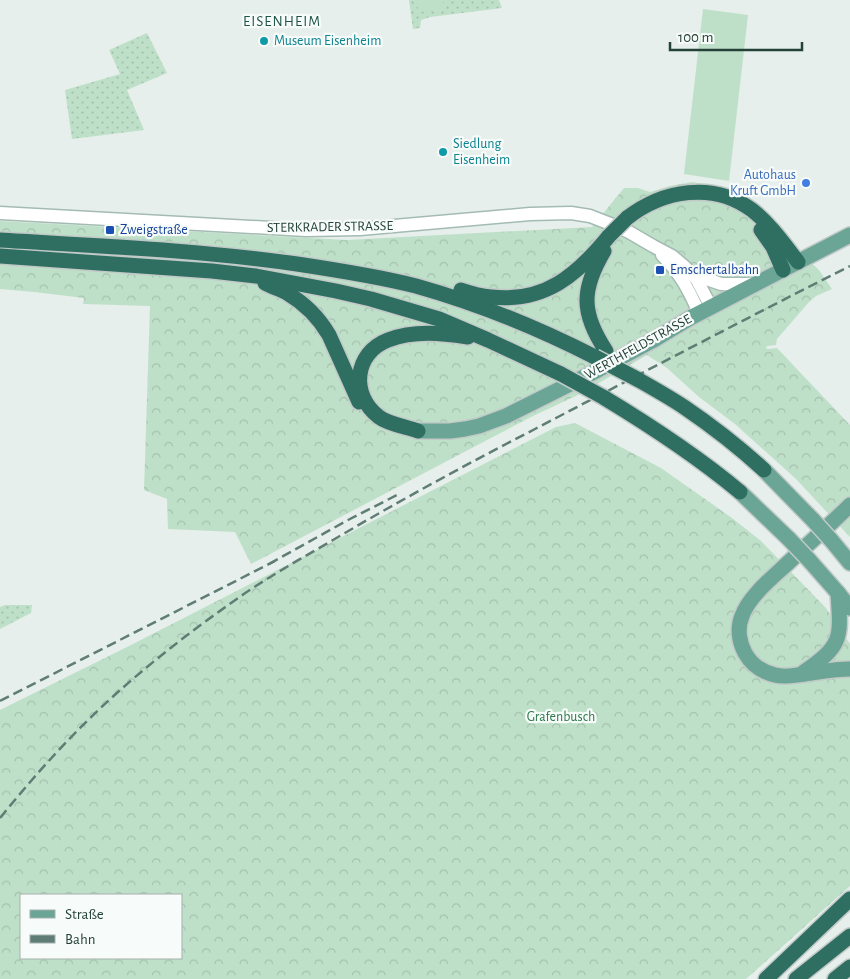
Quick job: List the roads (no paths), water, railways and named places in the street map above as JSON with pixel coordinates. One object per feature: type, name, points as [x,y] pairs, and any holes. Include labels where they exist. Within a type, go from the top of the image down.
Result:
[{"type":"highway","points":[[382,278],[405,276],[489,297],[501,298],[537,293],[571,275],[644,206],[672,195],[700,192],[715,193],[735,200],[752,210],[798,262]]},
{"type":"highway","points":[[628,220],[657,205],[680,199],[698,198],[725,202],[745,214],[762,231],[773,247],[783,270]]},
{"type":"highway","points":[[600,354],[588,314],[587,299],[591,275],[611,237]]},
{"type":"highway","points":[[0,240],[216,254],[268,260],[382,278],[438,293],[500,314],[600,354],[699,417],[740,448],[764,470]]},
{"type":"highway","points":[[0,256],[212,271],[256,276],[372,299],[439,319],[561,374],[603,397],[669,438],[740,492]]},
{"type":"highway","points":[[256,276],[267,285],[297,300],[323,326],[358,401],[372,417],[380,424],[392,429],[418,432]]},
{"type":"highway","points":[[418,432],[384,420],[369,407],[363,394],[359,376],[362,366],[370,353],[389,339],[420,333],[442,333],[488,340]]},
{"type":"highway","points":[[766,979],[850,899]]},
{"type":"highway","points":[[796,979],[850,936]]},
{"type":"highway","points":[[836,979],[850,967]]},
{"type":"main road","name":"WERTHFELDSTRASSE","points":[[418,432],[464,429],[479,426],[506,416],[606,366],[705,310],[850,235]]},
{"type":"main road","points":[[764,470],[814,520],[850,563]]},
{"type":"main road","points":[[740,492],[809,560],[850,608]]},
{"type":"main road","points":[[850,505],[757,593],[741,618],[739,632],[746,654],[761,670],[774,675],[789,677],[850,669]]},
{"type":"main road","points":[[801,674],[827,655],[837,640],[840,621],[838,593]]},
{"type":"street","name":"STERKRADER STRASSE","points":[[0,213],[221,226],[336,230],[383,228],[565,212],[598,219],[629,232],[672,256],[692,274],[701,287],[705,310]]},
{"type":"street","name":"STERKRADER STRASSE","points":[[653,246],[684,281],[705,310]]},
{"type":"street","points":[[692,274],[721,284],[755,284]]},
{"type":"railway","points":[[0,818],[61,748],[119,691],[179,642],[252,589],[358,525],[459,469],[850,266]]},
{"type":"railway","points":[[269,564],[399,494]]},
{"type":"railway","points":[[0,701],[275,561]]},
{"type":"place","name":"Museum Eisenheim","points":[[264,41]]},
{"type":"place","name":"Siedlung Eisenheim","points":[[443,152]]},
{"type":"place","name":"Autohaus Kruft GmbH","points":[[806,183]]},
{"type":"place","name":"Zweigstraße","points":[[110,230]]},
{"type":"place","name":"Emschertalbahn","points":[[660,270]]},
{"type":"district","name":"EISENHEIM","points":[[282,21]]},
{"type":"park label","name":"Grafenbusch","points":[[561,717]]}]
